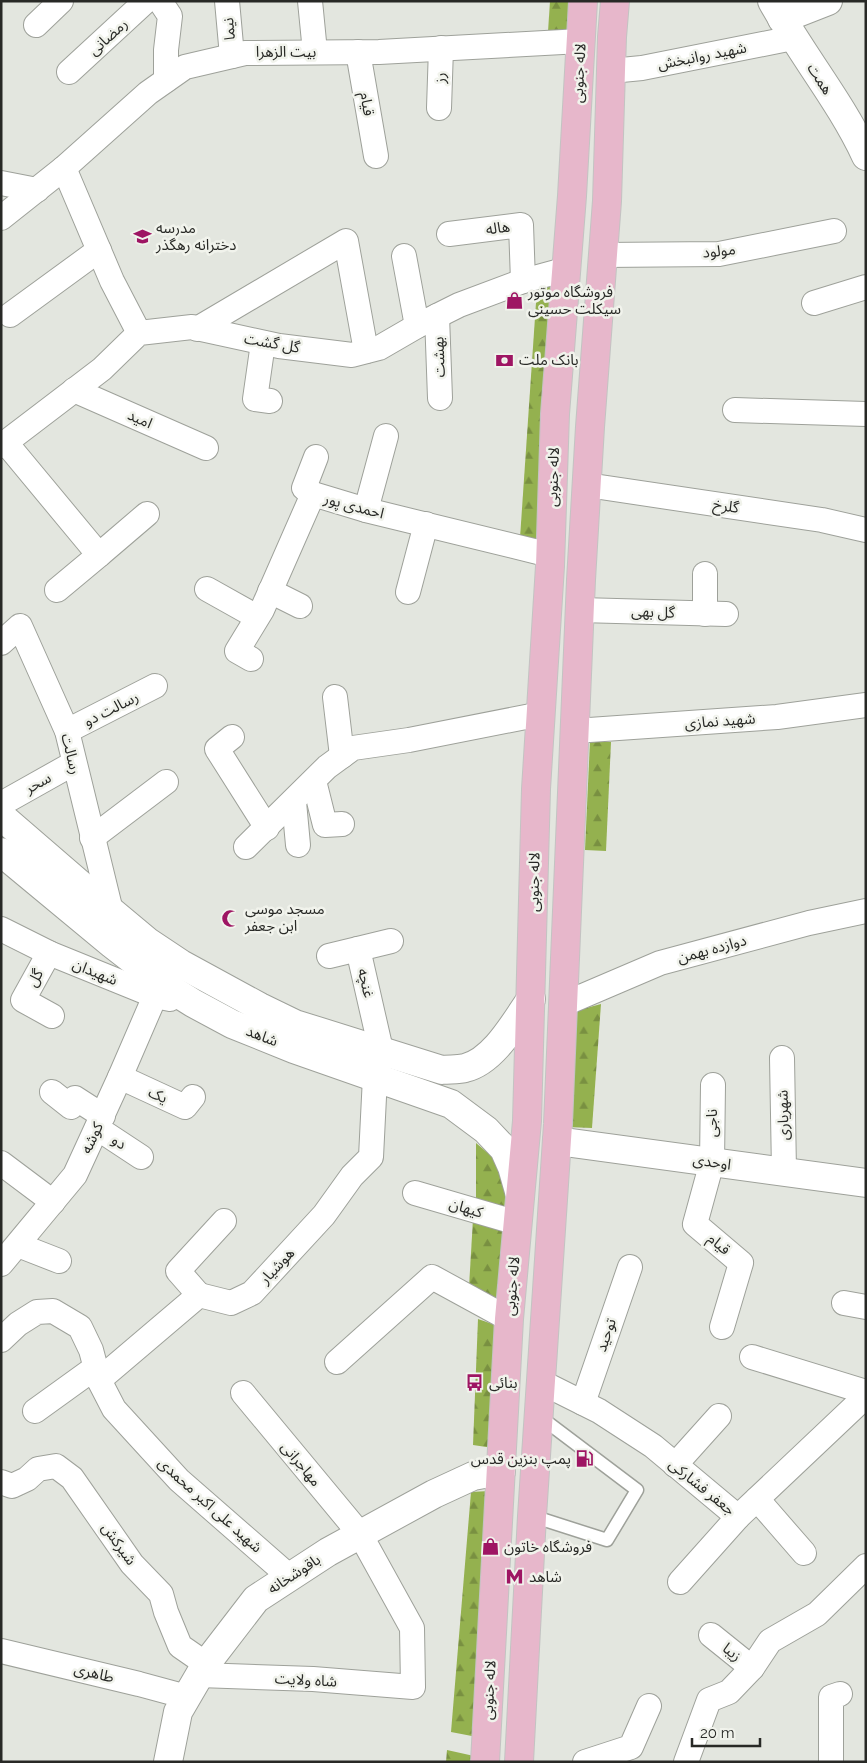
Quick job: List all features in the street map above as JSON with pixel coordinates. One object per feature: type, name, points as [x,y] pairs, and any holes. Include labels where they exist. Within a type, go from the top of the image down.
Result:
[{"type":"main road","name":"لاله جنوبی","points":[[485,1762],[509,1319],[527,1120],[536,788],[550,556],[555,408],[566,274],[583,1]]},
{"type":"main road","name":"لاله جنوبی","points":[[519,1762],[532,1516],[557,1141],[586,485],[607,200],[615,1]]},
{"type":"main road","points":[[783,19],[828,1]]},
{"type":"main road","name":"همت","points":[[783,19],[863,140]]},
{"type":"main road","points":[[566,274],[568,304],[576,318],[580,321],[585,321],[599,310]]},
{"type":"main road","points":[[555,408],[564,395],[576,395],[582,402],[590,427]]},
{"type":"main road","name":"شاهد","points":[[1,816],[110,912],[148,942],[181,964],[295,1024],[442,1070],[464,1068],[479,1062],[501,1042],[531,999]]},
{"type":"main road","name":"شاهد","points":[[1,852],[166,986],[232,1024],[294,1049],[451,1104],[486,1130],[504,1148],[520,1195]]},
{"type":"main road","name":"اوحدی","points":[[557,1141],[866,1183]]},
{"type":"main road","name":"باقوشخانه","points":[[168,1762],[178,1712],[198,1679],[256,1599],[328,1552],[434,1494],[473,1476],[501,1471]]},
{"type":"street","points":[[36,25],[61,1]]},
{"type":"street","name":"رمضانی","points":[[69,72],[146,1]]},
{"type":"street","points":[[160,1],[170,16],[166,50],[166,80]]},
{"type":"street","name":"نیما","points":[[227,1],[232,56]]},
{"type":"street","points":[[310,1],[315,52]]},
{"type":"street","name":"شهید روانبخش","points":[[611,71],[642,68],[783,19]]},
{"type":"street","name":"بیت الزهرا","points":[[1,218],[64,168],[148,94],[185,67],[245,53],[358,52],[581,41]]},
{"type":"street","name":"رز","points":[[439,108],[441,48]]},
{"type":"street","name":"قیام","points":[[358,52],[376,156]]},
{"type":"street","points":[[1,164],[7,184],[37,190]]},
{"type":"street","points":[[64,168],[112,281],[139,333],[102,369],[4,445],[99,555]]},
{"type":"street","name":"هاله","points":[[449,234],[521,225],[523,281]]},
{"type":"street","name":"مولود","points":[[603,255],[719,254],[834,231]]},
{"type":"street","points":[[197,329],[346,241],[366,351]]},
{"type":"street","points":[[10,315],[99,250]]},
{"type":"street","name":"بهشت","points":[[404,256],[427,321],[440,398]]},
{"type":"street","name":"گل گشت","points":[[139,333],[192,327],[279,346],[352,355],[379,348],[459,305],[523,281],[566,274]]},
{"type":"street","points":[[814,302],[866,287]]},
{"type":"street","points":[[263,343],[255,399],[270,401]]},
{"type":"street","name":"امید","points":[[74,390],[206,448]]},
{"type":"street","points":[[735,410],[866,414]]},
{"type":"street","points":[[366,510],[386,436]]},
{"type":"street","points":[[313,494],[304,488],[316,457]]},
{"type":"street","name":"گلرخ","points":[[586,485],[822,520],[866,530]]},
{"type":"street","name":"احمدی پور","points":[[251,659],[238,651],[270,591],[313,494],[366,510],[550,556]]},
{"type":"street","points":[[57,590],[147,514]]},
{"type":"street","points":[[408,592],[426,524]]},
{"type":"street","name":"گل بهی","points":[[580,610],[715,614],[705,574]]},
{"type":"street","points":[[207,589],[257,617]]},
{"type":"street","points":[[270,591],[300,606]]},
{"type":"street","name":"رسالت","points":[[1,643],[20,626],[67,731],[110,912]]},
{"type":"street","name":"رسالت دو","points":[[67,731],[156,686]]},
{"type":"street","points":[[335,697],[342,756]]},
{"type":"street","name":"شهید نمازی","points":[[574,731],[777,717],[866,706]]},
{"type":"street","points":[[246,847],[294,802],[327,767],[353,748],[410,740],[541,714]]},
{"type":"street","points":[[232,737],[217,749],[267,828]]},
{"type":"street","name":"سحر","points":[[1,804],[74,763]]},
{"type":"street","points":[[92,838],[166,781]]},
{"type":"street","points":[[314,781],[325,825],[342,824]]},
{"type":"street","points":[[294,802],[298,845]]},
{"type":"street","name":"دوازده بهمن","points":[[564,1004],[660,963],[809,923],[866,911]]},
{"type":"street","name":"شهیدان","points":[[5,938],[49,953],[155,996],[193,1002]]},
{"type":"street","name":"غنچه","points":[[381,1050],[358,950],[391,941]]},
{"type":"street","points":[[329,956],[358,950]]},
{"type":"street","name":"گل","points":[[49,953],[22,1000],[52,1016]]},
{"type":"street","name":"کوشه","points":[[1,1264],[74,1175],[100,1122],[155,996]]},
{"type":"street","name":"هوشیار","points":[[199,1295],[231,1303],[252,1293],[324,1215],[352,1176],[371,1157],[375,1077],[381,1050]]},
{"type":"street","name":"شهریاری","points":[[782,1058],[784,1172]]},
{"type":"street","name":"یک","points":[[120,1077],[185,1107],[193,1097]]},
{"type":"street","name":"ناجی","points":[[712,1085],[712,1162]]},
{"type":"street","name":"دو","points":[[52,1092],[71,1107],[75,1098],[141,1157]]},
{"type":"street","name":"قیام","points":[[712,1162],[695,1224],[741,1263],[722,1327]]},
{"type":"street","points":[[1,1163],[53,1202]]},
{"type":"street","name":"کیهان","points":[[415,1193],[518,1223]]},
{"type":"street","points":[[35,1411],[97,1373],[199,1295],[178,1271],[224,1221]]},
{"type":"street","points":[[18,1245],[59,1261]]},
{"type":"street","name":"توحید","points":[[582,1403],[630,1267]]},
{"type":"street","points":[[337,1362],[432,1277],[509,1319]]},
{"type":"street","name":"شهید علی اکبر محمدی","points":[[1,1340],[18,1324],[37,1312],[53,1311],[80,1327],[91,1350],[97,1373],[114,1409],[179,1480],[290,1577]]},
{"type":"street","points":[[752,1357],[866,1392]]},
{"type":"street","name":"جعفر فشارکی","points":[[541,1382],[599,1411],[653,1446],[738,1517],[866,1396]]},
{"type":"street","name":"مهاجرانی","points":[[242,1393],[360,1534],[412,1628],[413,1687]]},
{"type":"street","points":[[675,1465],[719,1416]]},
{"type":"street","name":"شیرکش","points":[[6,1484],[26,1479],[38,1469],[56,1466],[72,1478],[132,1564],[160,1594],[180,1646],[198,1679]]},
{"type":"street","points":[[757,1499],[804,1553]]},
{"type":"street","points":[[680,1582],[738,1517]]},
{"type":"street","points":[[686,1762],[709,1700],[729,1692],[752,1668],[770,1641],[817,1614],[866,1566]]},
{"type":"street","name":"زیبا","points":[[712,1636],[752,1668]]},
{"type":"street","name":"طاهری","points":[[1,1651],[139,1684],[198,1679]]},
{"type":"street","name":"شاه ولایت","points":[[198,1679],[312,1679],[413,1687]]},
{"type":"street","points":[[831,1762],[831,1697],[840,1694]]},
{"type":"street","points":[[585,1762],[632,1747],[649,1706]]},
{"type":"lane","points":[[532,1516],[607,1540],[637,1490],[539,1416]]},
{"type":"green space","points":[[550,1],[572,1],[571,33],[548,32]]},
{"type":"green space","points":[[556,281],[541,543],[520,538],[537,288]]},
{"type":"green space","points":[[590,741],[611,742],[606,851],[585,850]]},
{"type":"green space","points":[[601,1004],[592,1128],[567,1127],[575,1011]]},
{"type":"green space","points":[[476,1143],[502,1165],[508,1187],[506,1212],[476,1202]]},
{"type":"green space","points":[[473,1219],[507,1231],[499,1306],[469,1287]]},
{"type":"green space","points":[[478,1319],[498,1326],[493,1448],[473,1445]]},
{"type":"green space","points":[[489,1491],[477,1737],[451,1732],[471,1492]]},
{"type":"green space","points":[[447,1750],[474,1756],[474,1762],[446,1762]]},
{"type":"place","name":"مدرسه دخترانه رهگذر","points":[[142,237]]},
{"type":"place","name":"فروشگاه موتور سیکلت حسینی","points":[[514,301]]},
{"type":"place","name":"بانک ملت","points":[[505,360]]},
{"type":"place","name":"مسجد موسی ابن جعفر","points":[[231,918]]},
{"type":"place","name":"بنائی","points":[[475,1383]]},
{"type":"place","name":"پمپ بنزین قدس","points":[[585,1459]]},
{"type":"place","name":"فروشگاه خاتون","points":[[490,1547]]},
{"type":"place","name":"شاهد","points":[[515,1577]]}]
